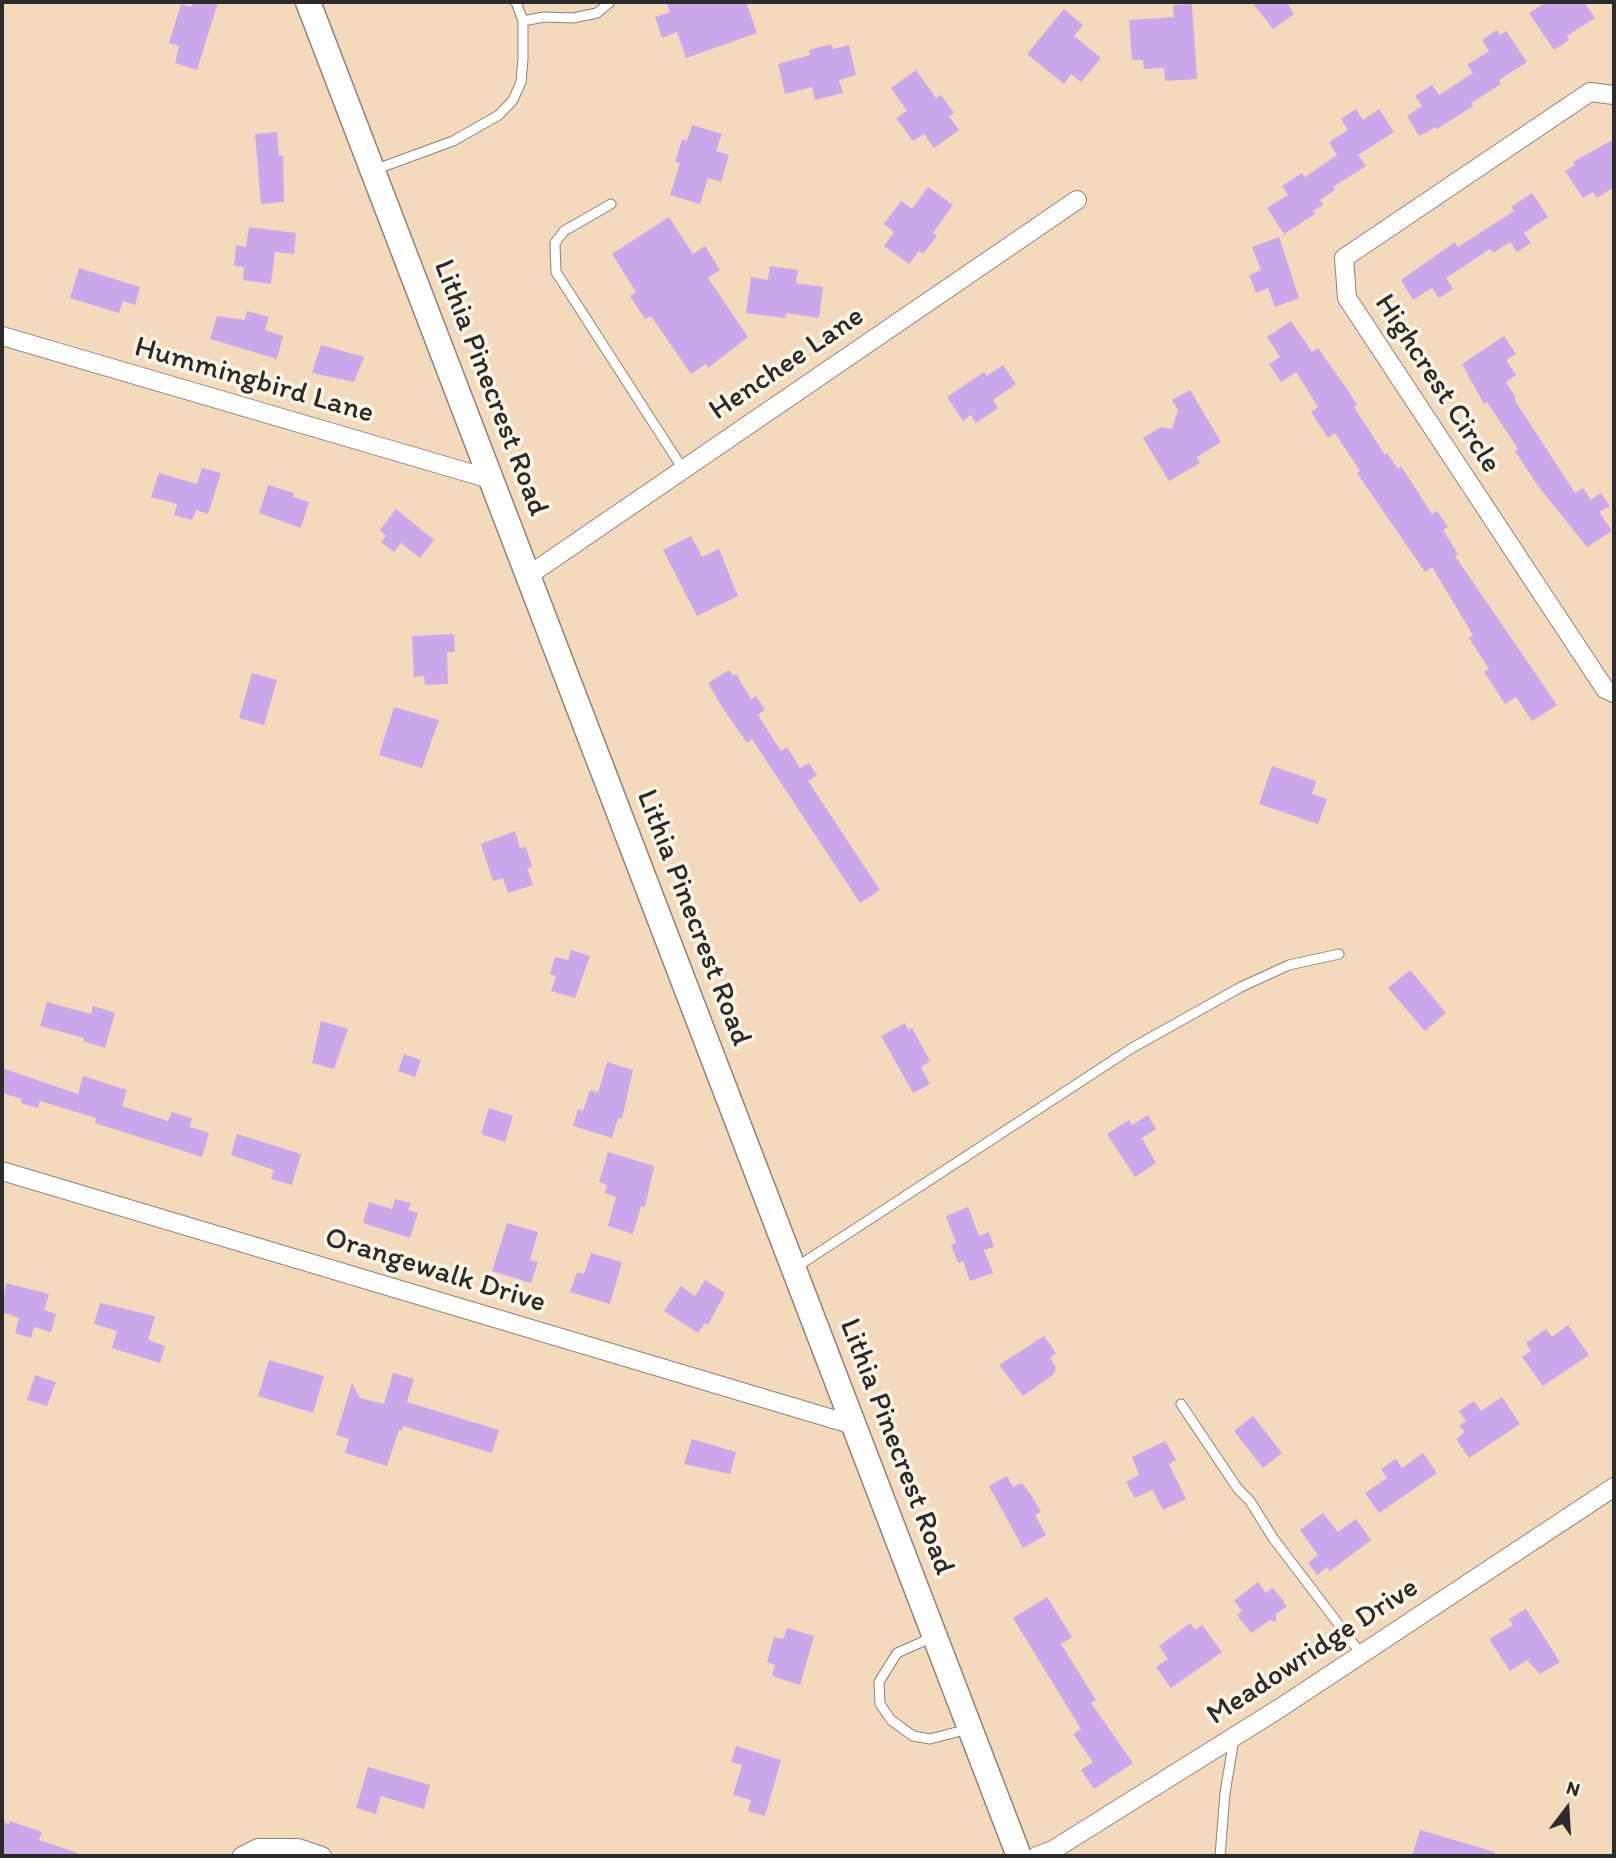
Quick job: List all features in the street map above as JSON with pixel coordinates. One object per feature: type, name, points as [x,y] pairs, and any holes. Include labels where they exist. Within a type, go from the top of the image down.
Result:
[{"type":"main road","name":"Lithia Pinecrest Road","points":[[308,2],[1019,1856]]},
{"type":"street","name":"Highcrest Circle","points":[[1614,95],[1590,92],[1344,258],[1347,299],[1605,689],[1614,693]]},
{"type":"street","name":"Henchee Lane","points":[[528,575],[1077,200]]},
{"type":"street","name":"Hummingbird Lane","points":[[2,336],[490,479]]},
{"type":"street","name":"Orangewalk Drive","points":[[2,1171],[853,1424]]},
{"type":"street","name":"Meadowridge Drive","points":[[1037,1856],[1053,1850],[1235,1737],[1614,1487]]},
{"type":"street","points":[[242,1856],[258,1847],[298,1847],[322,1856]]},
{"type":"lane","points":[[373,170],[453,141],[499,115],[513,100],[521,82],[523,21],[516,2]]},
{"type":"lane","points":[[523,21],[544,17],[573,18],[597,13],[610,2]]},
{"type":"lane","points":[[611,204],[564,231],[555,243],[556,272],[683,469]]},
{"type":"lane","points":[[793,1269],[1132,1048],[1241,987],[1289,965],[1339,954]]},
{"type":"lane","points":[[1181,1404],[1238,1489],[1251,1501],[1273,1538],[1362,1655]]},
{"type":"lane","points":[[934,1636],[910,1644],[897,1653],[879,1682],[880,1704],[891,1720],[913,1736],[930,1739],[970,1729]]},
{"type":"lane","points":[[1220,1856],[1225,1793],[1235,1737]]},
{"type":"building","points":[[193,2],[218,2],[197,70],[175,63],[179,46],[169,43],[181,4],[191,7]]},
{"type":"building","points":[[666,2],[746,2],[757,33],[686,58],[677,32],[662,38],[655,17],[670,12]]},
{"type":"building","points":[[1252,2],[1292,2],[1288,4],[1294,14],[1273,29]]},
{"type":"building","points":[[1547,2],[1584,2],[1595,18],[1567,36],[1569,40],[1554,50],[1529,13]]},
{"type":"building","points":[[1192,4],[1197,79],[1165,81],[1164,68],[1144,69],[1143,60],[1132,60],[1129,20],[1174,17],[1173,5]]},
{"type":"building","points":[[1064,9],[1083,25],[1074,36],[1101,58],[1081,82],[1071,74],[1064,84],[1027,54]]},
{"type":"building","points":[[1497,30],[1500,35],[1506,31],[1527,62],[1499,80],[1501,84],[1471,103],[1473,106],[1437,129],[1436,127],[1419,136],[1407,116],[1422,106],[1415,96],[1432,85],[1439,95],[1473,73],[1467,65],[1489,51],[1482,40]]},
{"type":"building","points":[[831,44],[833,49],[849,45],[856,75],[839,80],[843,93],[815,100],[812,87],[785,94],[778,64],[810,55],[809,50]]},
{"type":"building","points":[[916,70],[936,98],[941,95],[954,113],[949,116],[959,130],[934,148],[924,134],[913,141],[896,118],[907,111],[891,88]]},
{"type":"building","points":[[1356,109],[1363,120],[1379,109],[1394,132],[1358,155],[1366,166],[1333,187],[1335,190],[1320,200],[1323,205],[1313,211],[1315,214],[1284,234],[1267,208],[1288,195],[1282,186],[1302,173],[1305,177],[1337,155],[1329,142],[1348,130],[1341,119]]},
{"type":"building","points":[[692,125],[722,134],[716,151],[729,155],[721,182],[708,178],[700,204],[670,195],[680,163],[675,162],[682,139],[687,141]]},
{"type":"building","points":[[277,132],[279,156],[283,155],[284,202],[261,204],[255,134]]},
{"type":"building","points":[[1614,139],[1614,187],[1597,198],[1593,192],[1583,198],[1565,171],[1575,165],[1573,162]]},
{"type":"building","points":[[928,187],[953,205],[933,233],[937,236],[923,254],[919,251],[909,264],[884,246],[894,232],[884,224],[901,201],[912,209]]},
{"type":"building","points":[[1532,193],[1548,217],[1524,233],[1531,243],[1517,252],[1510,242],[1493,253],[1490,249],[1446,278],[1453,289],[1439,298],[1432,288],[1413,300],[1401,280],[1455,242],[1458,247],[1514,211],[1511,207]]},
{"type":"building","points":[[669,217],[693,254],[705,246],[720,270],[708,278],[748,337],[708,368],[706,364],[691,374],[651,316],[645,319],[630,296],[636,292],[612,254]]},
{"type":"building","points":[[249,227],[296,233],[294,254],[275,252],[271,284],[243,280],[244,267],[234,266],[236,245],[246,247]]},
{"type":"building","points":[[1279,237],[1299,298],[1275,307],[1268,288],[1256,293],[1249,275],[1261,270],[1252,247]]},
{"type":"building","points":[[770,266],[798,270],[796,283],[823,287],[819,318],[786,313],[785,318],[746,313],[751,277],[768,280]]},
{"type":"building","points":[[79,268],[140,287],[135,305],[123,301],[119,313],[70,298]]},
{"type":"building","points":[[247,311],[269,317],[265,330],[283,336],[277,359],[210,339],[217,316],[245,320]]},
{"type":"building","points":[[1291,321],[1312,352],[1318,348],[1347,389],[1357,405],[1354,407],[1385,455],[1387,453],[1398,469],[1401,466],[1432,514],[1437,511],[1448,527],[1443,530],[1458,554],[1455,556],[1557,705],[1532,721],[1516,697],[1505,704],[1484,672],[1489,669],[1469,638],[1473,635],[1432,567],[1425,572],[1357,473],[1360,471],[1335,433],[1328,438],[1311,412],[1318,407],[1296,372],[1281,382],[1269,364],[1280,357],[1267,337]]},
{"type":"building","points":[[1504,336],[1516,354],[1506,360],[1516,375],[1506,382],[1516,398],[1514,399],[1575,493],[1583,488],[1591,500],[1601,493],[1610,506],[1599,512],[1612,531],[1587,547],[1538,486],[1515,451],[1518,449],[1487,402],[1484,404],[1462,364]]},
{"type":"building","points":[[321,345],[364,357],[354,382],[312,373]]},
{"type":"building","points":[[1003,365],[1016,384],[993,400],[998,408],[976,423],[971,415],[963,421],[947,397],[984,372],[987,376]]},
{"type":"building","points":[[1190,390],[1221,442],[1197,457],[1200,463],[1169,481],[1143,438],[1161,427],[1172,429],[1178,410],[1172,400]]},
{"type":"building","points":[[202,468],[221,473],[208,514],[196,510],[192,520],[174,515],[177,504],[151,497],[159,473],[197,484]]},
{"type":"building","points":[[268,485],[294,493],[293,497],[309,502],[301,528],[259,513]]},
{"type":"building","points":[[396,509],[434,540],[420,558],[401,543],[394,552],[381,542],[386,536],[380,530]]},
{"type":"building","points":[[691,536],[702,557],[719,549],[738,596],[697,616],[663,550]]},
{"type":"building","points":[[454,634],[455,652],[447,652],[448,684],[425,685],[424,676],[414,677],[412,636]]},
{"type":"building","points":[[729,670],[733,676],[736,674],[751,699],[756,696],[765,710],[758,715],[781,751],[787,747],[800,768],[809,763],[817,775],[808,781],[880,890],[860,903],[752,739],[747,743],[708,683]]},
{"type":"building","points":[[252,673],[277,680],[264,725],[239,718]]},
{"type":"building","points":[[394,707],[439,720],[422,768],[379,755]]},
{"type":"building","points":[[1272,766],[1316,781],[1312,794],[1327,799],[1318,824],[1259,804]]},
{"type":"building","points":[[515,831],[520,848],[526,847],[532,867],[527,868],[533,885],[508,893],[503,878],[493,881],[481,844]]},
{"type":"building","points":[[571,950],[590,956],[575,998],[551,991],[556,976],[550,974],[555,957],[568,960]]},
{"type":"building","points":[[1410,970],[1446,1013],[1425,1031],[1388,988]]},
{"type":"building","points":[[47,1002],[91,1014],[93,1006],[115,1013],[105,1048],[83,1041],[84,1038],[40,1026]]},
{"type":"building","points":[[321,1021],[348,1029],[334,1069],[312,1063]]},
{"type":"building","points":[[905,1023],[908,1030],[912,1028],[930,1061],[921,1067],[930,1084],[913,1093],[881,1036]]},
{"type":"building","points":[[404,1054],[421,1060],[415,1077],[398,1071]]},
{"type":"building","points":[[607,1062],[633,1070],[622,1119],[618,1118],[612,1138],[573,1126],[578,1109],[583,1111],[590,1090],[598,1093]]},
{"type":"building","points":[[2,1068],[78,1094],[83,1076],[127,1090],[122,1106],[168,1121],[171,1112],[192,1118],[190,1127],[209,1133],[202,1157],[95,1123],[96,1118],[40,1101],[38,1108],[21,1103],[22,1099],[2,1093]]},
{"type":"building","points":[[489,1108],[513,1116],[505,1142],[481,1134]]},
{"type":"building","points":[[1148,1115],[1156,1129],[1142,1138],[1156,1163],[1135,1177],[1107,1134],[1129,1120],[1132,1125]]},
{"type":"building","points":[[237,1134],[301,1154],[292,1185],[271,1179],[274,1170],[231,1155]]},
{"type":"building","points":[[608,1152],[654,1166],[645,1207],[641,1206],[633,1234],[608,1226],[616,1197],[605,1193],[607,1185],[599,1182]]},
{"type":"building","points":[[395,1199],[411,1203],[408,1210],[418,1213],[410,1238],[363,1223],[369,1202],[392,1209]]},
{"type":"building","points":[[968,1207],[979,1236],[989,1232],[994,1247],[984,1250],[993,1273],[970,1281],[963,1261],[958,1263],[951,1245],[956,1243],[946,1216]]},
{"type":"building","points":[[507,1223],[538,1232],[530,1260],[538,1262],[531,1283],[492,1271]]},
{"type":"building","points":[[591,1253],[622,1262],[610,1304],[570,1292],[577,1272],[584,1274]]},
{"type":"building","points":[[705,1280],[725,1293],[708,1325],[705,1323],[698,1333],[664,1311],[681,1286],[695,1296]]},
{"type":"building","points":[[6,1283],[49,1294],[44,1310],[56,1314],[51,1332],[34,1327],[31,1338],[15,1333],[19,1318],[2,1312]]},
{"type":"building","points":[[100,1303],[155,1316],[148,1340],[165,1346],[160,1363],[112,1348],[117,1331],[94,1324]]},
{"type":"building","points":[[1568,1325],[1589,1355],[1543,1386],[1522,1357],[1531,1351],[1526,1343],[1546,1329],[1552,1337]]},
{"type":"building","points":[[1044,1336],[1056,1353],[1050,1358],[1056,1367],[1054,1374],[1023,1396],[999,1365]]},
{"type":"building","points":[[269,1360],[324,1376],[313,1413],[258,1396]]},
{"type":"building","points":[[393,1373],[414,1379],[407,1402],[499,1430],[492,1453],[403,1426],[402,1431],[399,1430],[387,1466],[345,1453],[349,1439],[336,1435],[352,1383],[360,1398],[384,1404]]},
{"type":"building","points":[[35,1375],[56,1382],[47,1406],[27,1400]]},
{"type":"building","points":[[1502,1397],[1520,1424],[1469,1458],[1456,1439],[1465,1432],[1459,1426],[1466,1421],[1459,1411],[1474,1401],[1481,1411]]},
{"type":"building","points":[[1253,1416],[1282,1453],[1263,1468],[1234,1431]]},
{"type":"building","points":[[692,1439],[736,1452],[730,1474],[684,1464]]},
{"type":"building","points":[[1165,1441],[1176,1460],[1169,1464],[1186,1499],[1163,1510],[1152,1490],[1135,1498],[1126,1482],[1139,1475],[1132,1457]]},
{"type":"building","points":[[1423,1453],[1437,1473],[1379,1513],[1365,1493],[1387,1478],[1381,1469],[1396,1459],[1402,1468]]},
{"type":"building","points":[[1007,1476],[1013,1487],[1022,1483],[1041,1512],[1035,1515],[1046,1535],[1023,1548],[989,1486]]},
{"type":"building","points":[[1323,1513],[1338,1532],[1356,1519],[1371,1540],[1330,1571],[1327,1567],[1317,1575],[1308,1563],[1318,1555],[1300,1530]]},
{"type":"building","points":[[1258,1582],[1266,1593],[1273,1588],[1287,1606],[1276,1614],[1276,1622],[1270,1620],[1251,1633],[1237,1615],[1242,1611],[1234,1601]]},
{"type":"building","points":[[1047,1597],[1072,1637],[1061,1644],[1096,1700],[1091,1703],[1133,1763],[1094,1789],[1081,1770],[1093,1762],[1073,1734],[1081,1729],[1013,1618]]},
{"type":"building","points":[[1526,1609],[1560,1662],[1540,1674],[1527,1660],[1510,1671],[1489,1639],[1513,1625],[1509,1619]]},
{"type":"building","points":[[1190,1623],[1195,1630],[1202,1625],[1222,1652],[1171,1688],[1156,1667],[1168,1659],[1159,1646]]},
{"type":"building","points":[[787,1628],[814,1636],[800,1685],[772,1676],[775,1665],[767,1662],[774,1637],[783,1639]]},
{"type":"building","points":[[736,1746],[781,1760],[765,1816],[748,1811],[751,1800],[733,1795],[742,1765],[731,1762]]},
{"type":"building","points":[[368,1767],[430,1785],[424,1809],[381,1796],[376,1814],[356,1808]]},
{"type":"building","points":[[10,1821],[42,1832],[39,1840],[78,1853],[78,1856],[2,1856],[2,1822],[9,1824]]},
{"type":"building","points":[[1420,1830],[1495,1852],[1494,1856],[1412,1856]]}]
